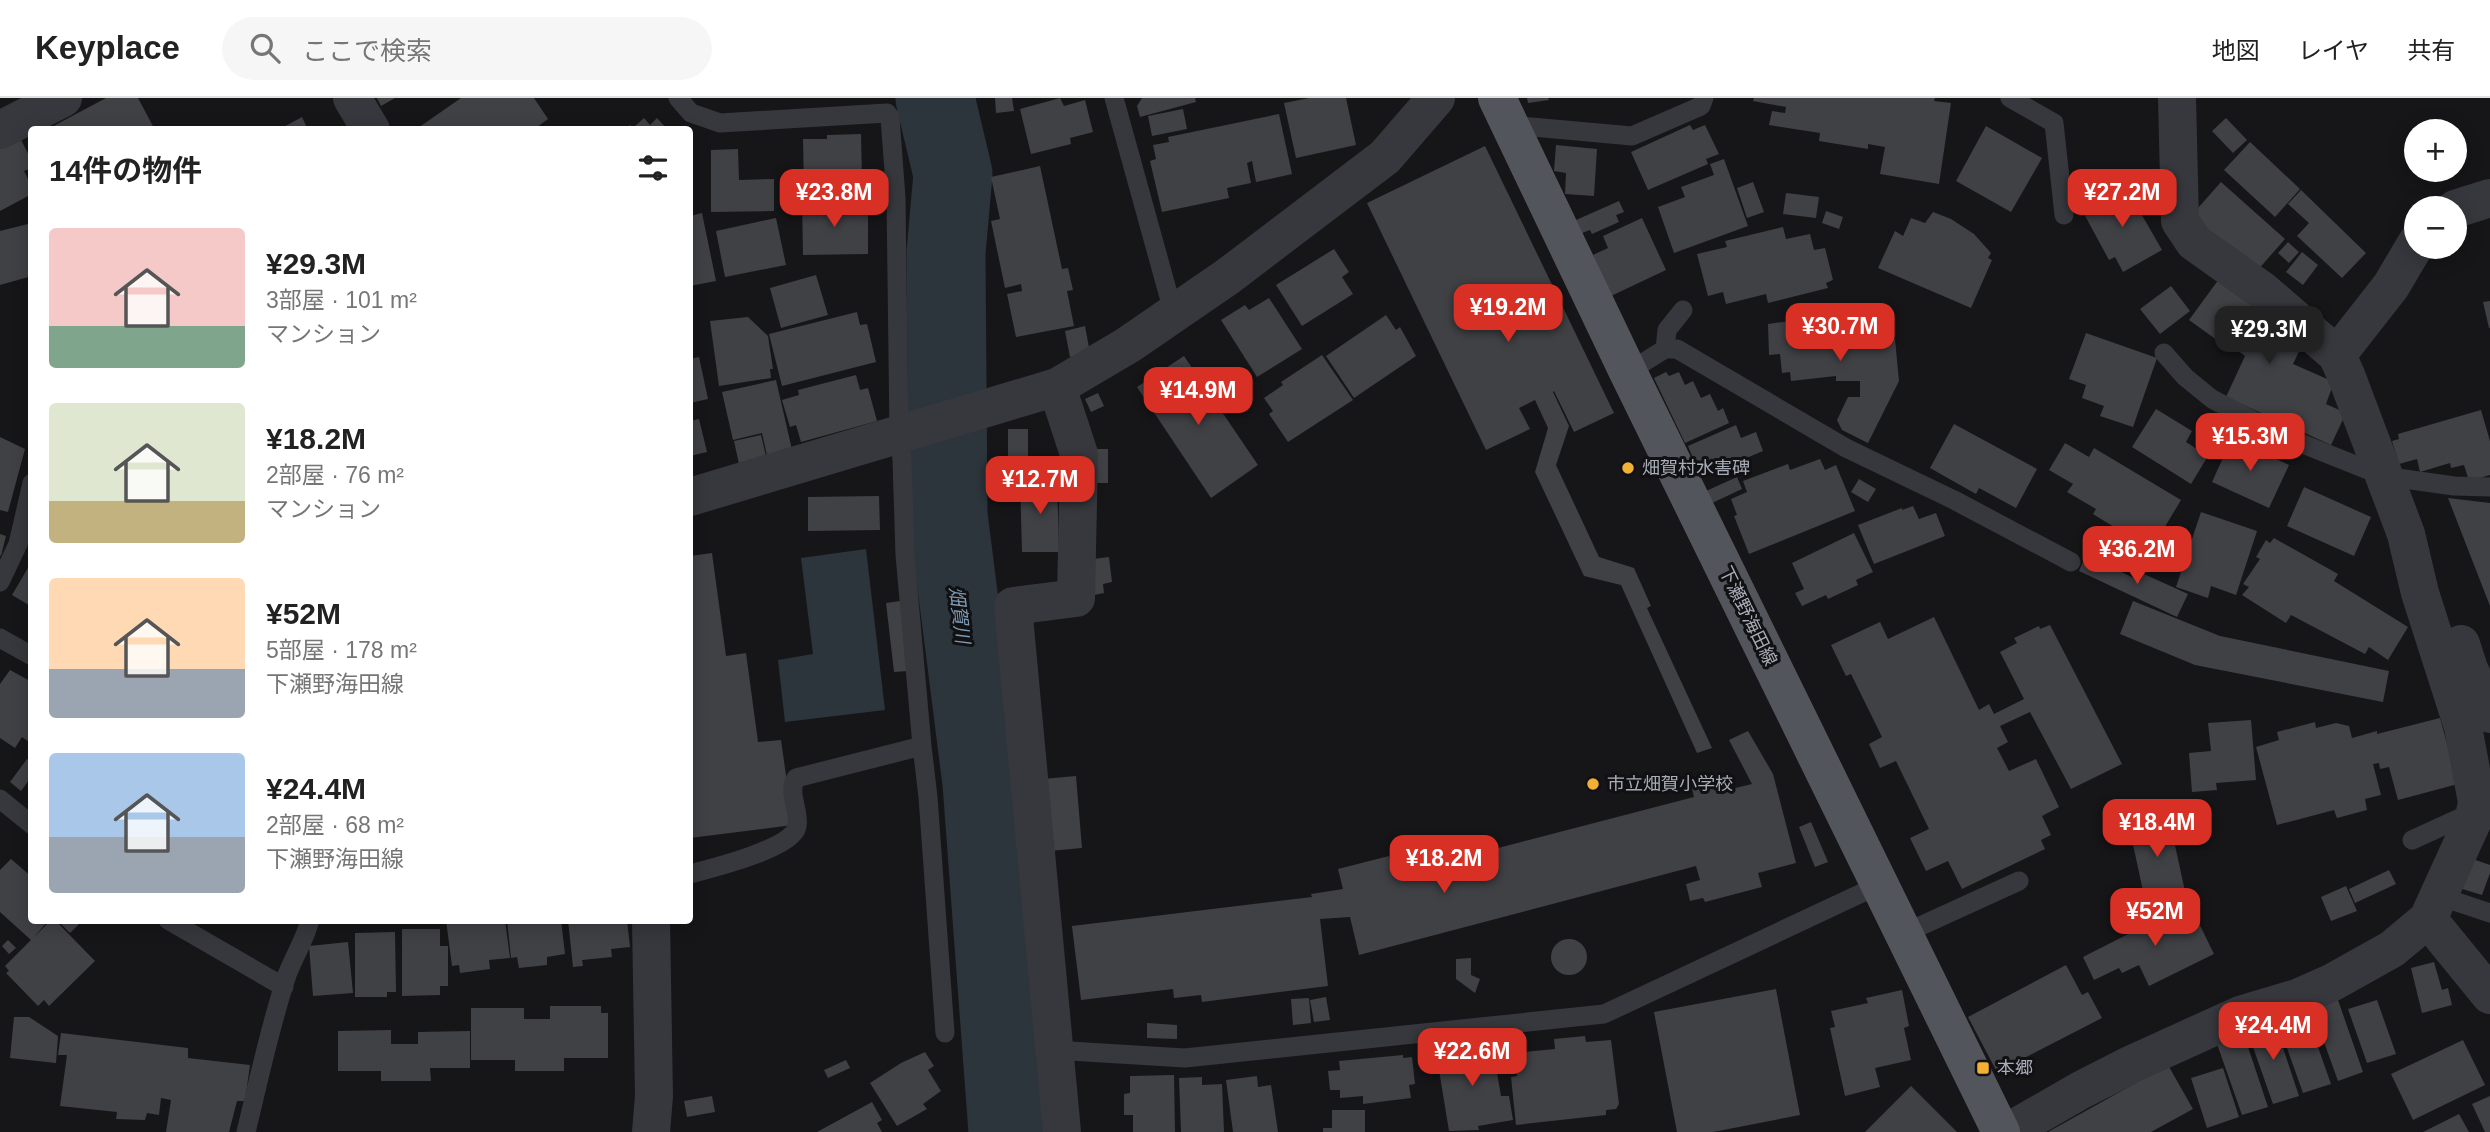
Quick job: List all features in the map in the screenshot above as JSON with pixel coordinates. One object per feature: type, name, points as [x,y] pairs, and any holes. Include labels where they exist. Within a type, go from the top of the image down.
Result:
[{"type":"main road","name":"下瀬野海田線","points":[[1504,111],[1628,372],[2001,1132]]},
{"type":"street","points":[[0,130],[62,98]]},
{"type":"street","points":[[352,98],[369,126]]},
{"type":"street","points":[[693,496],[1057,387],[1128,345],[1227,278],[1385,157],[1436,98]]},
{"type":"street","points":[[2008,1132],[2132,1064],[2240,1015],[2297,998],[2333,982],[2392,949],[2434,907],[2474,818],[2477,802],[2463,727],[2424,605],[2406,534],[2337,355],[2263,291],[2194,242],[2180,221],[2177,98]]},
{"type":"street","points":[[2467,205],[2490,198]]},
{"type":"street","points":[[2337,355],[2391,286],[2407,259]]},
{"type":"street","points":[[1057,387],[1079,454],[1076,598],[1013,606],[1062,1132]]},
{"type":"street","points":[[2406,534],[2433,570],[2452,614],[2469,669],[2490,714]]},
{"type":"street","points":[[2434,907],[2490,995]]},
{"type":"street","points":[[651,924],[654,1096],[651,1132]]},
{"type":"lane","points":[[678,98],[691,113],[720,123],[875,113],[887,113],[890,117],[896,198],[906,567],[928,797],[945,1033]]},
{"type":"lane","points":[[1114,98],[1174,315]]},
{"type":"lane","points":[[1504,111],[1632,136],[1701,106],[1704,98]]},
{"type":"lane","points":[[2010,98],[2054,123],[2064,215]]},
{"type":"lane","points":[[1665,349],[1667,330],[1683,310]]},
{"type":"lane","points":[[1628,372],[1665,349],[1677,349],[1846,448],[1954,500],[2071,562]]},
{"type":"lane","points":[[2164,353],[2185,377],[2212,399],[2283,436],[2383,476],[2454,486],[2490,487]]},
{"type":"lane","points":[[0,582],[18,544],[28,500]]},
{"type":"lane","points":[[0,638],[28,654]]},
{"type":"lane","points":[[693,873],[748,859],[794,835],[797,827],[791,786],[796,778],[922,746]]},
{"type":"lane","points":[[0,799],[28,822]]},
{"type":"lane","points":[[2412,840],[2460,818],[2474,818]]},
{"type":"lane","points":[[1905,933],[2019,881]]},
{"type":"lane","points":[[1053,1050],[1185,1058],[1604,1014],[1881,884]]},
{"type":"lane","points":[[2434,907],[2490,913]]},
{"type":"lane","points":[[175,924],[284,987]]},
{"type":"lane","points":[[246,1132],[272,1024],[308,924]]},
{"type":"shaded area","points":[[866,549],[885,710],[785,722],[778,660],[813,654],[801,558]]},
{"type":"building","points":[[106,98],[138,98],[153,126],[54,126]]},
{"type":"building","points":[[377,98],[395,98],[381,106]]},
{"type":"building","points":[[461,98],[534,98],[548,119],[538,126],[421,126]]},
{"type":"building","points":[[995,98],[1012,98],[1014,111],[996,113]]},
{"type":"building","points":[[1060,98],[1064,106],[1085,100],[1093,132],[1070,138],[1071,144],[1031,154],[1020,109]]},
{"type":"building","points":[[1142,98],[1195,98],[1196,102],[1140,117],[1137,106]]},
{"type":"building","points":[[1309,98],[1346,98],[1356,145],[1296,158],[1284,103]]},
{"type":"building","points":[[1527,98],[1548,98],[1549,100],[1528,103]]},
{"type":"building","points":[[1754,98],[1935,98],[1934,101],[1951,103],[1939,184],[1880,174],[1885,147],[1868,144],[1868,149],[1819,141],[1820,133],[1769,125],[1772,111],[1785,113],[1786,107],[1753,101]]},
{"type":"building","points":[[1183,109],[1187,129],[1152,136],[1148,116]]},
{"type":"building","points":[[1279,114],[1292,174],[1256,182],[1252,161],[1247,163],[1251,183],[1227,188],[1229,198],[1162,212],[1150,161],[1156,159],[1153,145],[1169,142],[1168,137]]},
{"type":"building","points":[[302,117],[306,126],[285,126]]},
{"type":"building","points":[[644,118],[650,125],[657,118],[664,126],[635,126]]},
{"type":"building","points":[[2226,118],[2247,140],[2233,153],[2212,131]]},
{"type":"building","points":[[1690,125],[1693,130],[1705,125],[1719,154],[1706,159],[1708,164],[1648,190],[1631,152]]},
{"type":"building","points":[[1986,126],[2042,158],[2011,212],[1956,181]]},
{"type":"building","points":[[861,134],[862,180],[842,180],[842,189],[804,190],[803,139]]},
{"type":"building","points":[[19,136],[28,153],[28,170],[24,171],[28,179],[28,196],[0,211],[0,146]]},
{"type":"building","points":[[2250,142],[2300,189],[2275,217],[2224,170]]},
{"type":"building","points":[[1556,145],[1597,149],[1594,196],[1565,194],[1566,173],[1554,171]]},
{"type":"building","points":[[1485,146],[1614,413],[1574,432],[1554,391],[1569,426],[1556,465],[1599,557],[1634,568],[1651,606],[1647,608],[1712,748],[1697,753],[1621,585],[1584,576],[1535,472],[1548,428],[1535,400],[1519,408],[1530,429],[1486,450],[1367,203]]},
{"type":"building","points":[[738,149],[739,180],[774,179],[774,211],[711,212],[711,150]]},
{"type":"building","points":[[1724,159],[1748,226],[1674,253],[1658,207],[1685,197],[1681,187],[1714,175],[1710,164]]},
{"type":"building","points":[[1040,166],[1062,269],[1068,268],[1073,290],[1067,291],[1074,326],[1016,337],[1007,294],[1022,291],[1021,284],[1005,288],[991,221],[1000,219],[991,177]]},
{"type":"building","points":[[1753,182],[1764,212],[1747,218],[1737,188]]},
{"type":"building","points":[[2123,182],[2162,250],[2123,272],[2115,257],[2109,260],[2083,212],[2113,196],[2109,189]]},
{"type":"building","points":[[2221,182],[2285,239],[2256,272],[2191,216]]},
{"type":"building","points":[[2301,190],[2366,253],[2342,278],[2297,236],[2309,223],[2288,204]]},
{"type":"building","points":[[1786,193],[1819,197],[1816,218],[1783,214]]},
{"type":"building","points":[[845,200],[845,211],[868,211],[868,254],[803,255],[802,201]]},
{"type":"building","points":[[1619,201],[1624,212],[1616,215],[1619,222],[1592,234],[1590,230],[1582,233],[1576,220]]},
{"type":"building","points":[[1826,211],[1843,217],[1839,229],[1822,223]]},
{"type":"building","points":[[1933,212],[1951,219],[1974,234],[1991,253],[1988,258],[1992,260],[1971,308],[1878,268],[1895,231],[1903,236],[1911,218],[1925,223]]},
{"type":"building","points":[[702,213],[716,281],[693,285],[693,215]]},
{"type":"building","points":[[776,218],[786,265],[725,277],[716,231]]},
{"type":"building","points":[[1642,218],[1666,270],[1611,296],[1593,255],[1608,248],[1603,236]]},
{"type":"building","points":[[28,224],[28,277],[0,285],[0,231]]},
{"type":"building","points":[[1783,227],[1786,239],[1810,234],[1814,250],[1825,248],[1833,280],[1826,283],[1828,288],[1768,303],[1766,294],[1726,304],[1723,292],[1708,296],[1697,254],[1727,247],[1725,241]]},
{"type":"building","points":[[2288,242],[2299,252],[2289,263],[2278,253]]},
{"type":"building","points":[[1334,249],[1349,272],[1342,277],[1353,294],[1302,326],[1276,285]]},
{"type":"building","points":[[2302,252],[2318,265],[2303,285],[2286,272]]},
{"type":"building","points":[[816,275],[828,315],[781,328],[770,288]]},
{"type":"building","points":[[2219,279],[2303,343],[2293,364],[2334,382],[2326,404],[2346,413],[2331,445],[2226,397],[2245,356],[2231,345],[2228,348],[2189,320]]},
{"type":"building","points":[[2171,286],[2190,311],[2160,334],[2140,309]]},
{"type":"building","points":[[1269,298],[1302,349],[1257,377],[1221,320],[1245,305],[1249,310]]},
{"type":"building","points":[[2490,301],[2490,328],[2489,328],[2483,302]]},
{"type":"building","points":[[857,312],[860,325],[867,324],[876,362],[782,386],[769,334]]},
{"type":"building","points":[[1851,313],[1852,327],[1874,326],[1875,340],[1895,339],[1899,381],[1868,443],[1842,430],[1837,420],[1848,397],[1860,397],[1860,381],[1836,381],[1836,376],[1791,381],[1790,372],[1782,373],[1780,354],[1769,355],[1768,324],[1790,321],[1789,317]]},
{"type":"building","points":[[1386,315],[1396,330],[1400,327],[1416,356],[1354,398],[1326,356]]},
{"type":"building","points":[[748,317],[768,336],[773,369],[770,369],[771,378],[719,386],[710,321]]},
{"type":"building","points":[[1085,326],[1090,353],[1070,357],[1065,331]]},
{"type":"building","points":[[2086,333],[2157,358],[2133,427],[2100,416],[2104,406],[2082,398],[2086,385],[2069,379]]},
{"type":"building","points":[[1322,355],[1353,400],[1288,442],[1269,414],[1273,411],[1264,398],[1283,385],[1281,382]]},
{"type":"building","points":[[1184,356],[1258,465],[1211,498],[1137,387]]},
{"type":"building","points":[[699,357],[708,399],[693,402],[693,358]]},
{"type":"building","points":[[1666,372],[1669,376],[1679,372],[1685,385],[1693,381],[1701,398],[1710,394],[1718,411],[1723,408],[1729,423],[1685,443],[1654,378]]},
{"type":"building","points":[[856,375],[860,390],[868,388],[877,421],[801,442],[796,425],[790,427],[782,400],[799,395],[798,390]]},
{"type":"building","points":[[776,380],[793,454],[768,460],[762,433],[733,440],[722,392]]},
{"type":"building","points":[[1098,393],[1104,406],[1091,412],[1085,399]]},
{"type":"building","points":[[2156,409],[2192,431],[2186,442],[2208,456],[2191,484],[2132,447]]},
{"type":"building","points":[[2481,410],[2490,441],[2490,475],[2469,481],[2464,465],[2451,468],[2450,463],[2420,472],[2417,459],[2399,464],[2392,441],[2399,439],[2398,434]]},
{"type":"building","points":[[699,419],[707,452],[693,455],[693,420]]},
{"type":"building","points":[[1954,424],[2037,469],[2016,508],[1979,488],[1976,494],[1930,468]]},
{"type":"building","points":[[1736,425],[1741,438],[1756,432],[1763,451],[1701,477],[1688,446]]},
{"type":"building","points":[[1008,429],[1028,429],[1028,468],[1008,468]]},
{"type":"building","points":[[761,435],[767,460],[739,464],[734,441]]},
{"type":"building","points":[[0,437],[25,449],[8,512],[0,510]]},
{"type":"building","points":[[2232,438],[2289,465],[2269,508],[2212,482]]},
{"type":"building","points":[[2065,443],[2089,457],[2094,448],[2181,500],[2151,550],[2093,514],[2096,509],[2067,492],[2073,484],[2049,470]]},
{"type":"building","points":[[1095,449],[1108,449],[1108,483],[1095,483]]},
{"type":"building","points":[[1820,459],[1825,470],[1836,465],[1855,511],[1749,554],[1734,516],[1737,515],[1731,499],[1747,492],[1743,481],[1788,464],[1790,470]]},
{"type":"building","points":[[1737,477],[1742,489],[1712,503],[1706,491]]},
{"type":"building","points":[[1057,479],[1059,552],[1022,552],[1020,480]]},
{"type":"building","points":[[1859,479],[1876,489],[1868,502],[1851,492]]},
{"type":"building","points":[[2304,487],[2371,517],[2354,556],[2287,526]]},
{"type":"building","points":[[879,496],[880,530],[808,531],[808,497]]},
{"type":"building","points":[[2448,498],[2490,503],[2490,606]]},
{"type":"building","points":[[1913,506],[1919,519],[1936,513],[1945,536],[1874,564],[1858,525]]},
{"type":"building","points":[[2201,512],[2257,531],[2236,595],[2211,586],[2208,598],[2176,587]]},
{"type":"building","points":[[1854,533],[1873,572],[1856,580],[1858,585],[1828,599],[1826,595],[1802,606],[1795,593],[1804,589],[1792,563]]},
{"type":"building","points":[[0,534],[6,536],[1,556],[0,555]]},
{"type":"building","points":[[2274,538],[2338,574],[2334,581],[2408,627],[2388,660],[2369,647],[2365,654],[2291,615],[2286,623],[2242,595],[2249,587],[2243,584],[2260,559],[2256,557],[2266,540],[2270,543]]},
{"type":"building","points":[[712,553],[726,656],[746,653],[758,742],[781,740],[793,825],[693,838],[693,556]]},
{"type":"building","points":[[2086,555],[2140,581],[2144,574],[2188,594],[2177,617],[2079,571]]},
{"type":"building","points":[[1109,557],[1112,582],[1103,584],[1104,593],[1094,595],[1085,560]]},
{"type":"building","points":[[28,568],[28,605],[12,595]]},
{"type":"building","points":[[900,601],[908,671],[894,672],[886,603]]},
{"type":"building","points":[[2133,601],[2220,636],[2389,671],[2383,702],[2195,665],[2120,634]]},
{"type":"building","points":[[1934,617],[1979,710],[1989,704],[1994,714],[2024,699],[2000,652],[2017,643],[2014,638],[2039,626],[2040,629],[2050,625],[2122,764],[2071,789],[2030,712],[2000,726],[2008,742],[1997,748],[2009,771],[2036,759],[2059,807],[2042,816],[2051,835],[2041,840],[2045,849],[1962,889],[1948,861],[1926,871],[1910,838],[1929,829],[1896,761],[1880,768],[1869,744],[1882,737],[1851,674],[1846,676],[1831,645],[1880,622],[1888,639]]},
{"type":"building","points":[[10,670],[28,680],[28,741],[22,737],[15,748],[0,738],[0,684]]},
{"type":"building","points":[[2440,718],[2458,784],[2398,800],[2389,767],[2380,769],[2379,763],[2373,764],[2381,795],[2365,799],[2367,810],[2337,818],[2334,810],[2277,825],[2256,747],[2279,740],[2277,732],[2315,722],[2316,728],[2336,723],[2349,726],[2352,738]]},
{"type":"building","points":[[2251,720],[2256,780],[2216,783],[2217,790],[2192,792],[2189,753],[2211,751],[2208,723]]},
{"type":"building","points":[[1748,731],[1773,774],[1796,863],[1758,873],[1762,887],[1705,902],[1703,898],[1690,901],[1686,884],[1700,880],[1696,866],[1359,955],[1350,917],[1320,919],[1328,986],[1202,1002],[1201,995],[1174,998],[1173,989],[1081,1000],[1072,926],[1312,897],[1311,894],[1343,889],[1338,869],[1389,856],[1394,875],[1694,797],[1690,780],[1718,773],[1723,791],[1752,784],[1729,740]]},
{"type":"building","points":[[28,760],[28,781],[21,791],[10,782]]},
{"type":"building","points":[[1076,776],[1082,848],[1050,851],[1043,779]]},
{"type":"building","points":[[2168,813],[2186,896],[2146,905],[2128,821]]},
{"type":"building","points":[[1811,822],[1828,862],[1815,867],[1799,827]]},
{"type":"building","points":[[2470,858],[2490,865],[2482,895],[2459,888]]},
{"type":"building","points":[[11,859],[28,874],[28,924],[45,924],[33,938],[47,924],[59,924],[95,961],[49,1006],[44,1000],[38,1006],[6,973],[9,971],[5,966],[31,940],[0,912],[0,870]]},
{"type":"building","points":[[2389,870],[2396,884],[2355,903],[2349,889]]},
{"type":"building","points":[[2346,886],[2357,911],[2331,921],[2321,897]]},
{"type":"building","points":[[2189,903],[2214,954],[2149,986],[2139,965],[2122,973],[2119,968],[2094,980],[2083,957]]},
{"type":"building","points":[[61,924],[79,924],[70,933]]},
{"type":"building","points":[[447,924],[506,924],[510,958],[489,960],[490,969],[460,973],[459,965],[452,966]]},
{"type":"building","points":[[507,924],[561,924],[565,954],[547,957],[547,965],[519,968],[517,957],[511,958]]},
{"type":"building","points":[[568,924],[627,924],[630,947],[611,949],[612,957],[582,960],[583,966],[573,967]]},
{"type":"building","points":[[402,929],[440,929],[440,946],[448,946],[448,986],[440,986],[440,995],[402,996]]},
{"type":"building","points":[[395,932],[396,992],[387,992],[387,997],[355,997],[355,933]]},
{"type":"building","points":[[1569,939],[1581,945],[1587,957],[1581,969],[1569,975],[1557,969],[1551,957],[1557,945]]},
{"type":"building","points":[[8,940],[16,948],[9,954],[2,946]]},
{"type":"building","points":[[348,942],[353,993],[313,996],[309,946]]},
{"type":"building","points":[[1471,958],[1471,975],[1480,979],[1475,993],[1456,979],[1456,959]]},
{"type":"building","points":[[2434,962],[2442,990],[2448,988],[2452,1005],[2422,1013],[2411,968]]},
{"type":"building","points":[[2066,965],[2082,995],[2088,992],[2102,1018],[1997,1072],[1968,1017]]},
{"type":"building","points":[[1776,989],[1800,1115],[1713,1132],[1677,1132],[1654,1012]]},
{"type":"building","points":[[1902,990],[1909,1026],[1904,1028],[1911,1060],[1875,1068],[1880,1087],[1845,1096],[1830,1028],[1835,1027],[1831,1011],[1868,1003],[1866,998]]},
{"type":"building","points":[[1326,997],[1330,1020],[1314,1022],[1310,1000]]},
{"type":"building","points":[[1309,998],[1311,1023],[1293,1025],[1291,999]]},
{"type":"building","points":[[2338,1000],[2363,1072],[2338,1081],[2316,1020],[2326,1017],[2322,1006]]},
{"type":"building","points":[[2377,1000],[2396,1054],[2367,1063],[2348,1009]]},
{"type":"building","points":[[550,1006],[601,1006],[601,1013],[608,1013],[608,1058],[564,1058],[564,1071],[515,1071],[515,1060],[471,1060],[471,1008],[524,1008],[524,1019],[550,1019]]},
{"type":"building","points":[[2305,1010],[2331,1084],[2303,1093],[2277,1020]]},
{"type":"building","points":[[14,1017],[29,1017],[58,1036],[56,1063],[10,1058]]},
{"type":"building","points":[[2274,1021],[2299,1096],[2273,1104],[2247,1030]]},
{"type":"building","points":[[1147,1023],[1177,1025],[1177,1039],[1147,1038]]},
{"type":"building","points":[[391,1030],[391,1044],[418,1044],[418,1032],[470,1031],[470,1068],[430,1068],[431,1081],[381,1081],[381,1071],[338,1071],[338,1031]]},
{"type":"building","points":[[2243,1032],[2268,1107],[2242,1115],[2216,1041]]},
{"type":"building","points":[[61,1033],[188,1048],[188,1058],[250,1065],[245,1101],[237,1101],[229,1132],[166,1132],[171,1100],[161,1098],[159,1115],[147,1113],[145,1120],[116,1119],[117,1112],[60,1106],[67,1055],[58,1055]]},
{"type":"building","points":[[1585,1036],[1586,1042],[1611,1040],[1619,1104],[1616,1109],[1606,1110],[1606,1115],[1516,1125],[1511,1077],[1517,1076],[1514,1053],[1555,1049],[1554,1039]]},
{"type":"building","points":[[2463,1040],[2485,1085],[2413,1120],[2391,1074]]},
{"type":"building","points":[[1492,1043],[1501,1096],[1509,1096],[1513,1120],[1478,1126],[1479,1130],[1449,1131],[1436,1052]]},
{"type":"building","points":[[925,1052],[934,1066],[928,1070],[941,1091],[923,1104],[927,1109],[897,1126],[870,1083],[901,1063]]},
{"type":"building","points":[[1403,1055],[1403,1058],[1412,1057],[1415,1084],[1409,1085],[1411,1098],[1363,1104],[1363,1096],[1340,1098],[1340,1090],[1330,1090],[1328,1071],[1340,1070],[1339,1061]]},
{"type":"building","points":[[846,1060],[850,1068],[828,1078],[824,1070]]},
{"type":"building","points":[[2168,1065],[2193,1109],[2151,1132],[2048,1132]]},
{"type":"building","points":[[2223,1068],[2239,1117],[2207,1128],[2191,1078]]},
{"type":"building","points":[[1174,1075],[1175,1132],[1133,1132],[1133,1115],[1124,1115],[1124,1094],[1130,1093],[1130,1076]]},
{"type":"building","points":[[1257,1076],[1258,1087],[1271,1085],[1278,1132],[1233,1132],[1226,1080]]},
{"type":"building","points":[[1202,1077],[1202,1085],[1222,1084],[1224,1132],[1181,1132],[1179,1078]]},
{"type":"building","points":[[1911,1086],[1957,1132],[1865,1132]]},
{"type":"building","points":[[712,1096],[715,1112],[687,1117],[684,1101]]},
{"type":"building","points":[[2490,1096],[2490,1132],[2485,1132],[2472,1104]]},
{"type":"building","points":[[872,1102],[882,1120],[877,1123],[882,1132],[817,1132]]},
{"type":"building","points":[[1332,1110],[1365,1110],[1365,1132],[1323,1132],[1323,1128],[1332,1128]]},
{"type":"building","points":[[2459,1114],[2469,1132],[2423,1132]]},
{"type":"waterway","name":"畑賀川","points":[[935,98],[953,174],[946,253],[948,515],[982,783],[1008,1132]]},
{"type":"place","name":"畑賀村水害碑","points":[[1628,468]]},
{"type":"place","name":"市立畑賀小学校","points":[[1593,784]]},
{"type":"place","name":"本郷","points":[[1983,1068]]}]
